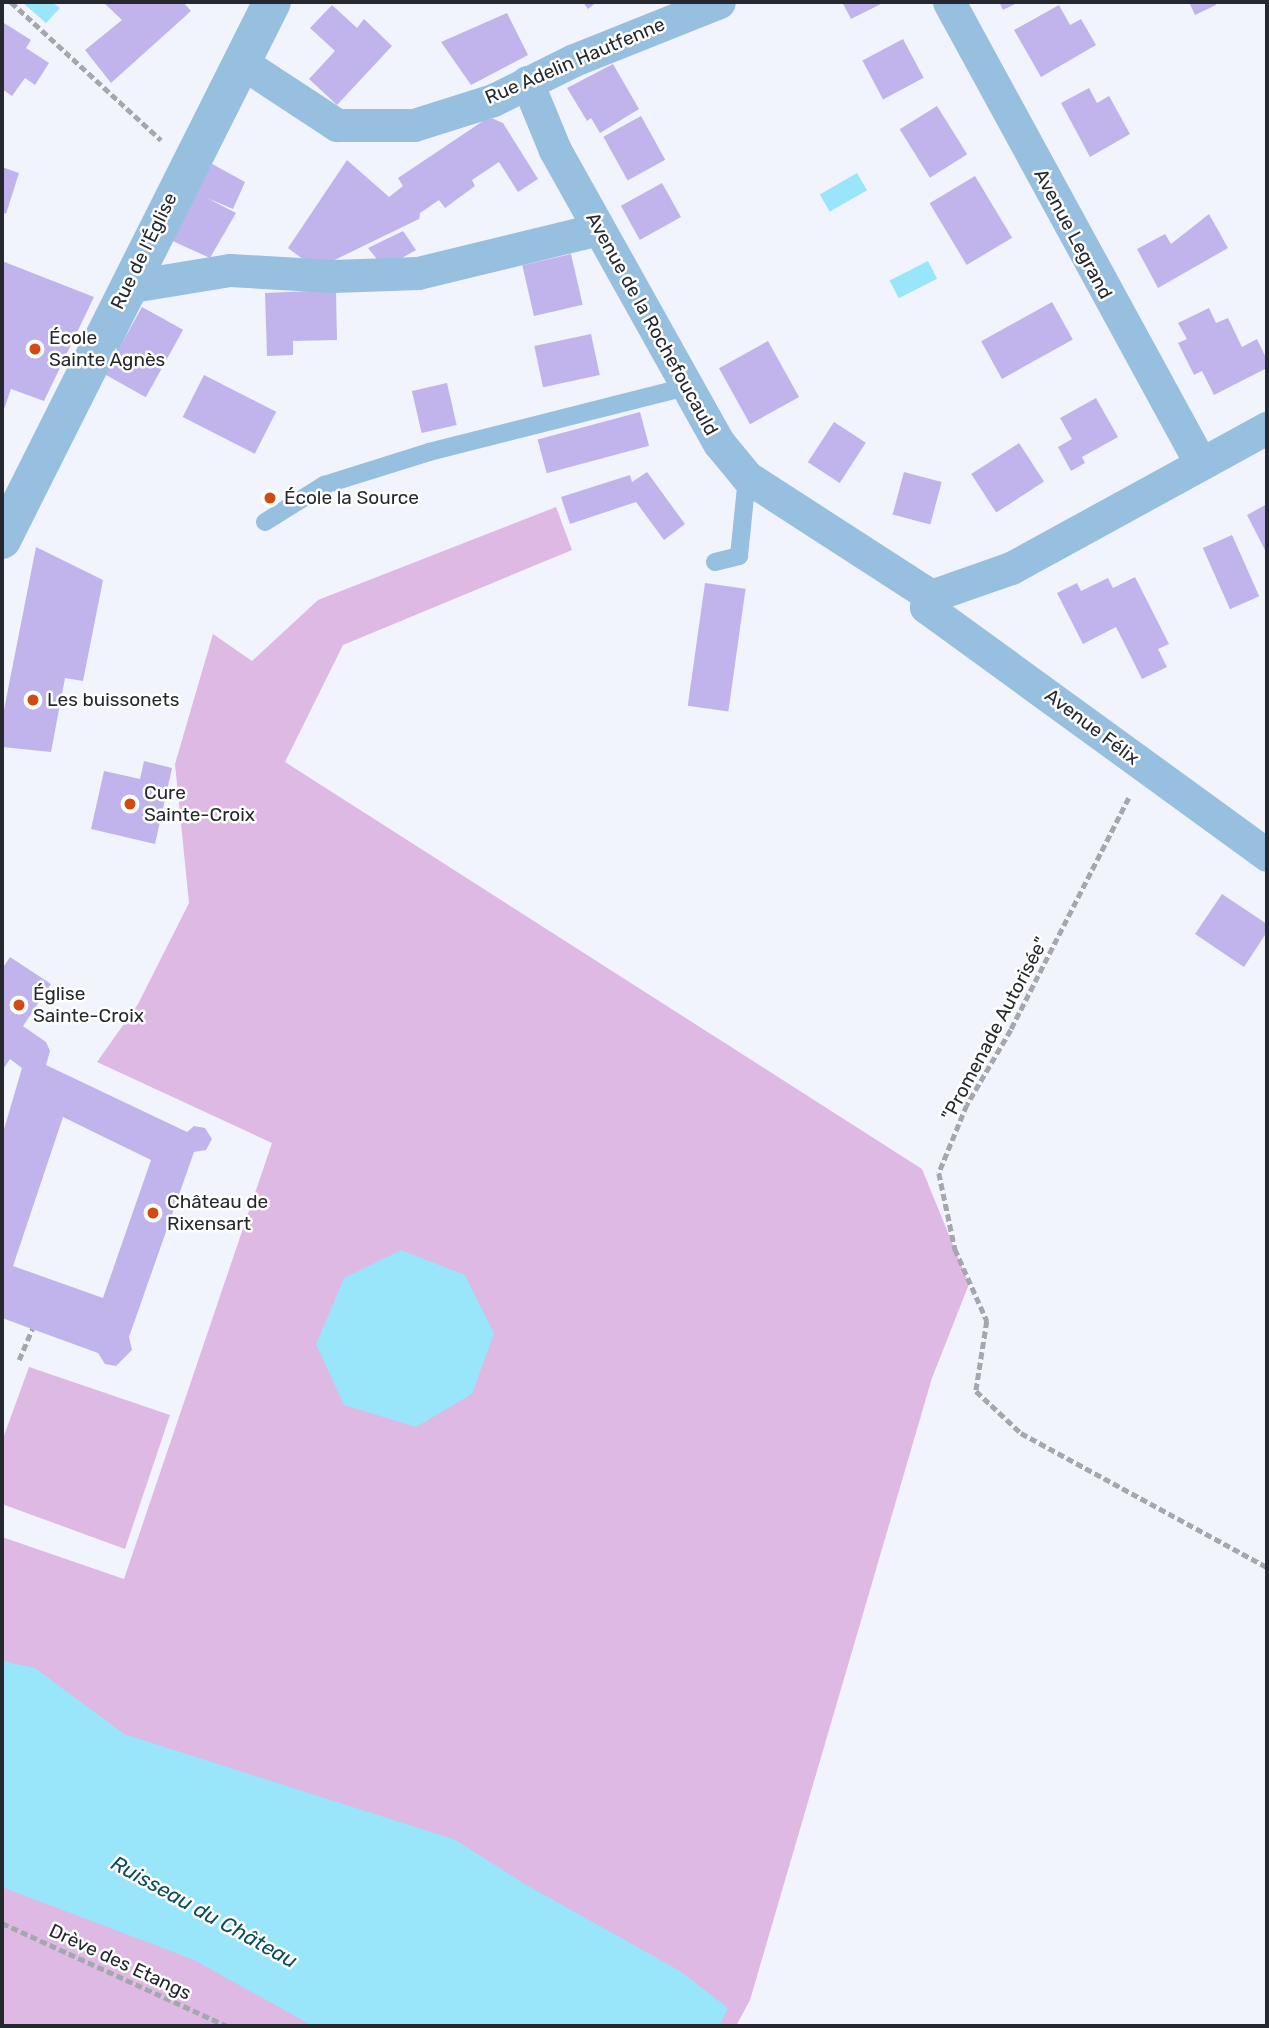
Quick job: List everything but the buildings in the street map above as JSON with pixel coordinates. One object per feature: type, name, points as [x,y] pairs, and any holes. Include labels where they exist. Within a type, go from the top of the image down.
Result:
[{"type":"street","name":"Rue de l'Église","points":[[2,540],[187,164],[272,2]]},
{"type":"street","name":"Rue Adelin Hautfenne","points":[[241,62],[327,120],[372,128],[414,125],[493,100],[527,82],[719,2]]},
{"type":"street","name":"Avenue Legrand","points":[[949,2],[1201,464]]},
{"type":"street","name":"Avenue de la Rochefoucauld","points":[[527,82],[555,150],[719,443],[747,477],[931,596]]},
{"type":"street","points":[[126,288],[229,270],[333,276],[418,273],[599,229]]},
{"type":"street","points":[[931,596],[1011,568],[1267,428]]},
{"type":"street","name":"Avenue Félix","points":[[931,596],[926,607],[1267,855]]},
{"type":"lane","points":[[265,522],[324,485],[429,452],[686,387]]},
{"type":"lane","points":[[715,562],[738,556],[747,477]]},
{"type":"path","points":[[11,2],[187,164]]},
{"type":"path","name":"\"Promenade Autorisée\"","points":[[1145,766],[1011,1030],[967,1105],[939,1173],[955,1249],[987,1321],[976,1391],[1021,1433],[1267,1566]]},
{"type":"path","points":[[19,1360],[32,1329]]},
{"type":"path","name":"Drève des Etangs","points":[[2,1923],[227,2026]]},
{"type":"shaded area","points":[[556,507],[572,550],[343,645],[285,762],[922,1169],[969,1284],[932,1378],[750,2000],[736,2026],[2,2026],[2,1537],[124,1579],[272,1143],[97,1062],[138,1004],[189,903],[175,764],[213,634],[252,661],[318,600]]},
{"type":"shaded area","points":[[29,1367],[170,1415],[125,1549],[2,1504],[2,1441]]},
{"type":"water","points":[[22,2],[52,2],[60,8],[46,23]]},
{"type":"water","points":[[857,173],[867,190],[830,212],[820,194]]},
{"type":"water","points":[[928,261],[937,279],[899,298],[890,281]]},
{"type":"water","points":[[401,1250],[465,1275],[494,1333],[472,1394],[416,1427],[344,1405],[316,1344],[344,1278]]},
{"type":"water","name":"Ruisseau du Château","points":[[2,1661],[35,1668],[124,1734],[456,1840],[523,1883],[680,1971],[728,2008],[719,2026],[313,2026],[194,1960],[2,1887]]},
{"type":"place","name":"École Sainte Agnès","points":[[35,349]]},
{"type":"place","name":"École la Source","points":[[270,498]]},
{"type":"place","name":"Les buissonets","points":[[33,700]]},
{"type":"place","name":"Cure Sainte-Croix","points":[[130,804]]},
{"type":"place","name":"Église Sainte-Croix","points":[[19,1005]]},
{"type":"place","name":"Château de Rixensart","points":[[153,1213]]}]
